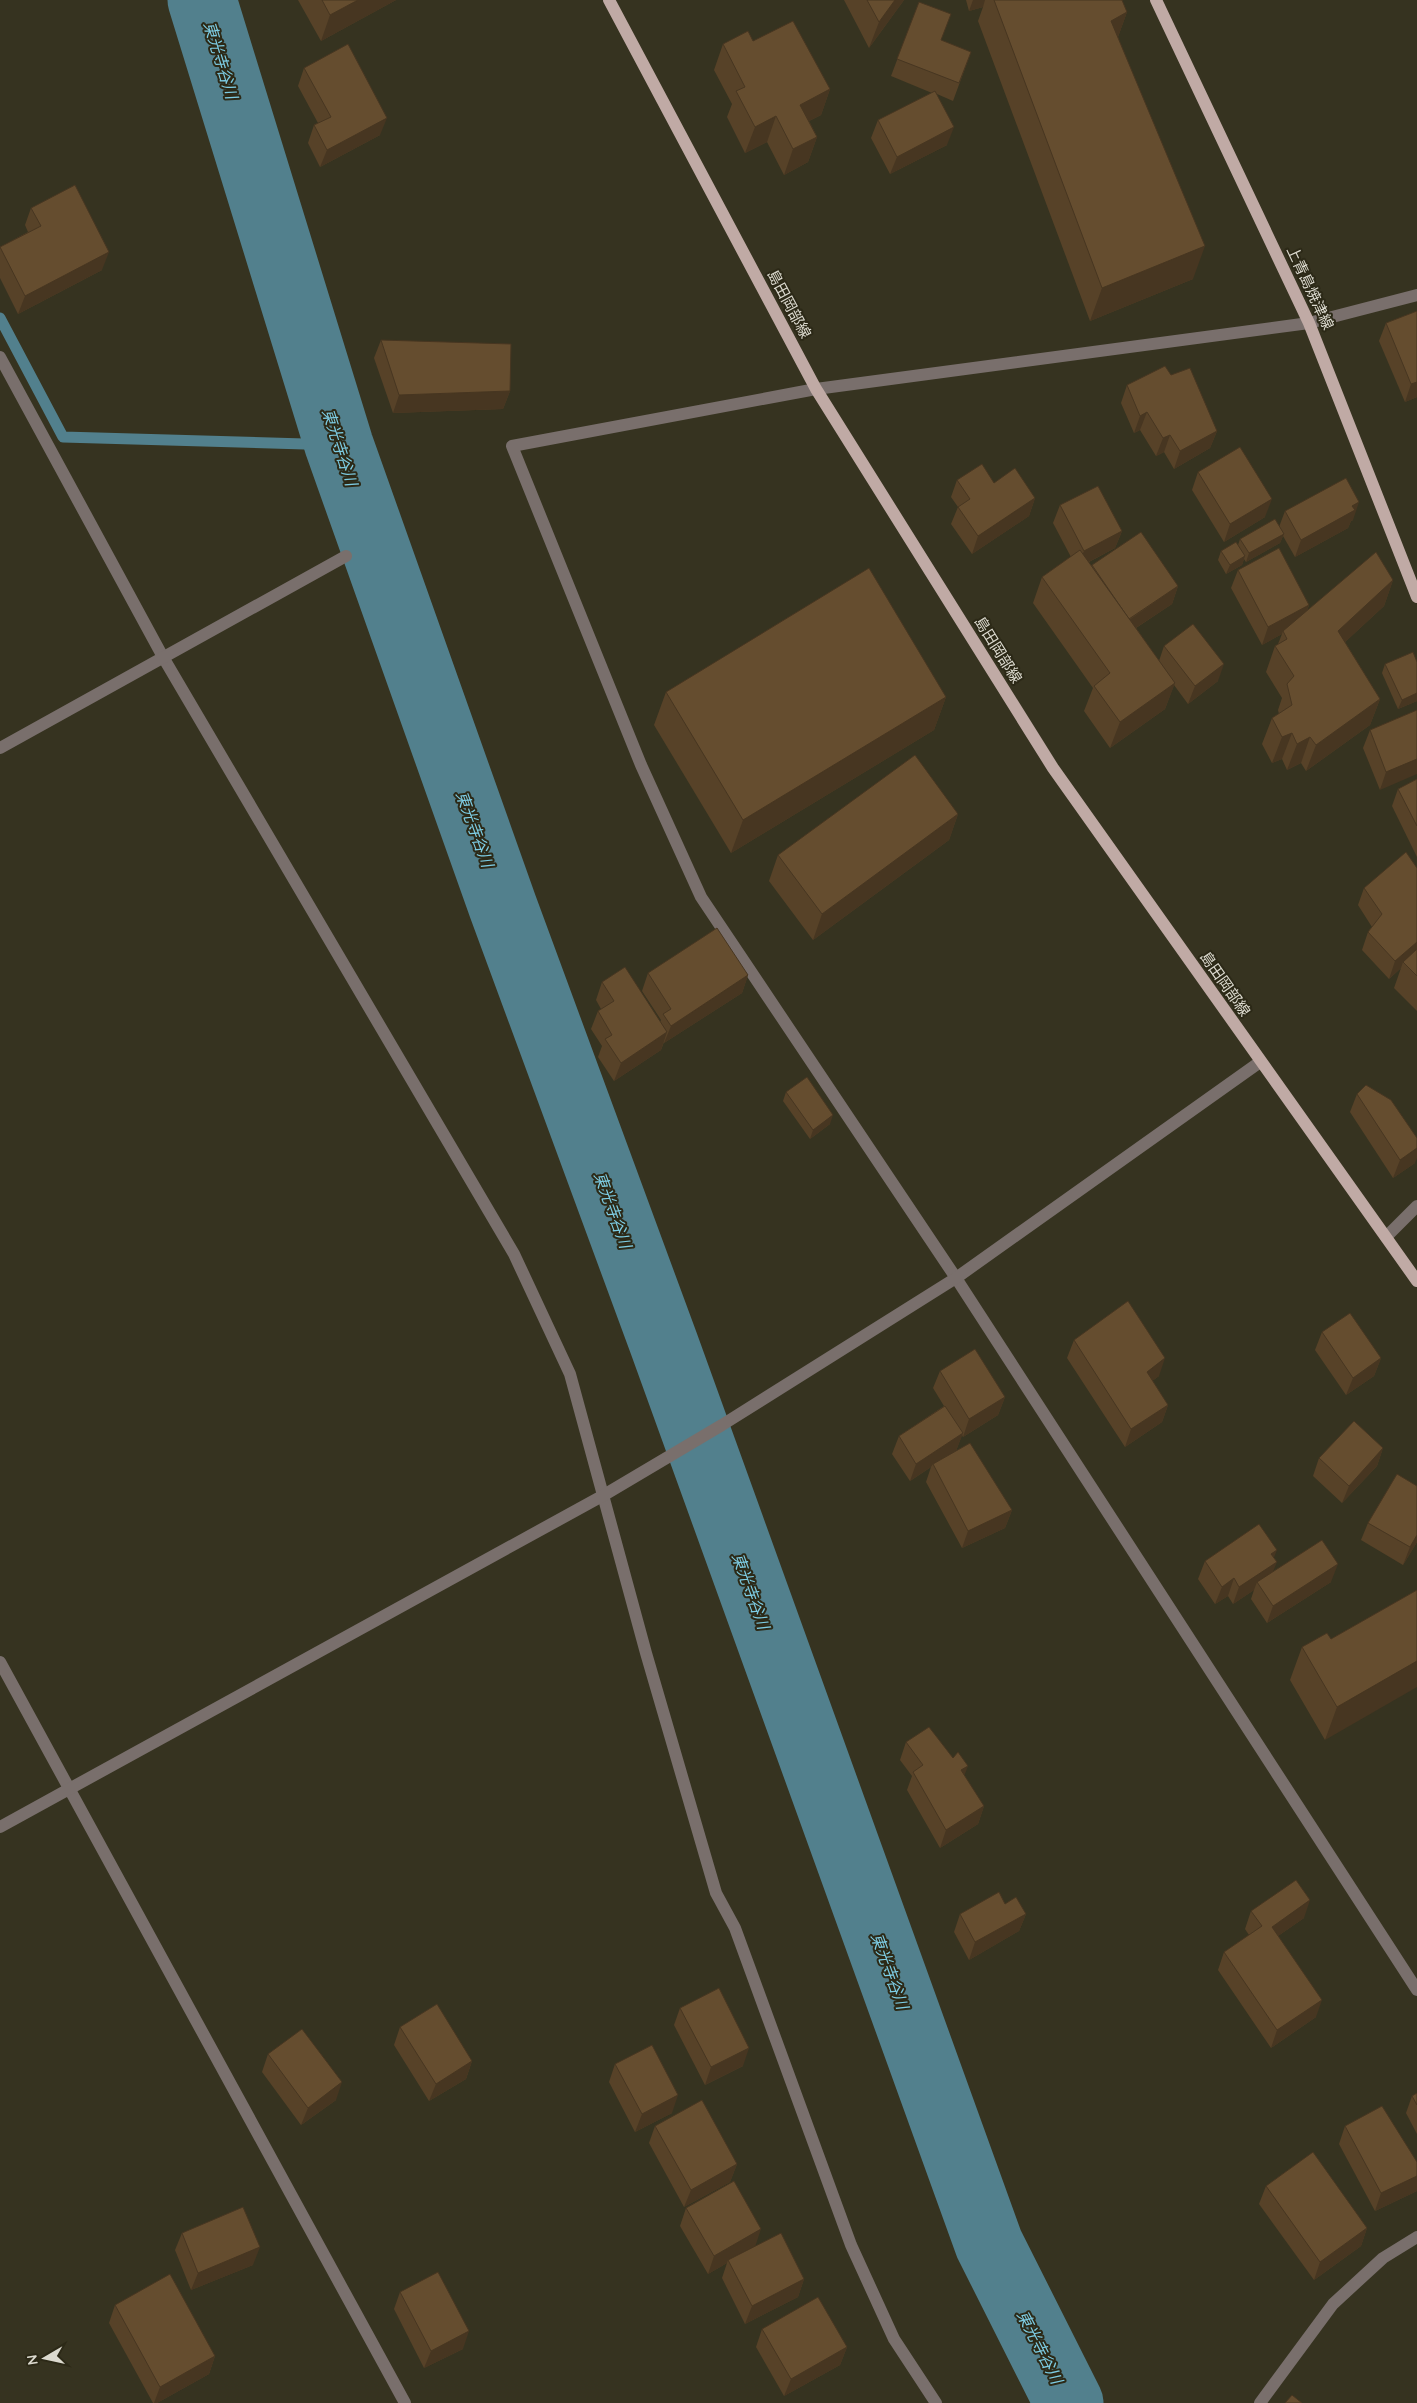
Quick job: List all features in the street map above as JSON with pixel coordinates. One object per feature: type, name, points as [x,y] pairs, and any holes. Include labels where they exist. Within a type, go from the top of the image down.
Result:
[{"type":"main road","name":"島田岡部線","points":[[609,0],[816,389],[1053,768],[1417,1281]]},
{"type":"main road","name":"上青島焼津線","points":[[1156,0],[1309,323],[1417,597]]},
{"type":"street","points":[[1417,295],[1309,323],[816,389],[512,446],[641,765],[701,897],[956,1278],[1417,1990]]},
{"type":"street","points":[[0,357],[163,657],[514,1254],[570,1374],[646,1653],[716,1893],[735,1928],[851,2245],[894,2339],[936,2403]]},
{"type":"street","points":[[0,748],[346,556]]},
{"type":"street","points":[[0,1827],[604,1495],[722,1424],[956,1278],[1260,1062]]},
{"type":"street","points":[[1386,1237],[1417,1206]]},
{"type":"street","points":[[0,1662],[405,2403]]},
{"type":"street","points":[[1260,2403],[1333,2304],[1383,2258],[1417,2237]]},
{"type":"building","points":[[322,0],[358,0],[330,15]]},
{"type":"building","points":[[867,0],[895,0],[879,22]]},
{"type":"building","points":[[994,0],[1122,0],[1127,12],[1111,21],[1205,246],[1102,288]]},
{"type":"building","points":[[919,2],[951,14],[941,40],[971,52],[959,83],[897,59]]},
{"type":"building","points":[[793,21],[830,89],[800,105],[817,137],[793,149],[776,116],[755,127],[736,91],[745,87],[723,44],[748,31],[753,41]]},
{"type":"building","points":[[348,44],[387,118],[327,150],[314,125],[331,117],[304,68]]},
{"type":"building","points":[[935,91],[954,127],[897,157],[878,120]]},
{"type":"building","points":[[75,185],[109,252],[25,296],[0,247],[41,226],[31,208]]},
{"type":"building","points":[[1417,311],[1417,382],[1411,384],[1386,323]]},
{"type":"building","points":[[381,340],[511,344],[510,391],[399,395]]},
{"type":"building","points":[[1165,366],[1171,375],[1190,368],[1217,431],[1180,451],[1170,435],[1163,438],[1147,412],[1140,416],[1127,385]]},
{"type":"building","points":[[1240,447],[1272,499],[1230,524],[1198,472]]},
{"type":"building","points":[[982,464],[994,483],[1015,468],[1035,498],[978,536],[958,507],[970,499],[957,480]]},
{"type":"building","points":[[1346,478],[1359,502],[1352,506],[1355,510],[1301,540],[1285,511]]},
{"type":"building","points":[[1098,486],[1122,531],[1084,551],[1060,505]]},
{"type":"building","points":[[1275,519],[1284,534],[1249,553],[1240,539]]},
{"type":"building","points":[[1141,532],[1178,586],[1129,619],[1092,565]]},
{"type":"building","points":[[1236,542],[1245,556],[1230,565],[1221,551]]},
{"type":"building","points":[[1279,548],[1309,605],[1268,627],[1238,570]]},
{"type":"building","points":[[1080,550],[1175,683],[1120,722],[1094,686],[1110,673],[1042,577]]},
{"type":"building","points":[[1376,552],[1393,580],[1338,631],[1380,699],[1316,745],[1310,737],[1297,744],[1292,733],[1282,737],[1272,718],[1292,705],[1287,684],[1294,676],[1275,646],[1287,639],[1283,631]]},
{"type":"building","points":[[869,568],[946,697],[743,820],[666,692]]},
{"type":"building","points":[[1193,624],[1224,664],[1195,686],[1164,646]]},
{"type":"building","points":[[1413,652],[1417,662],[1417,693],[1402,700],[1385,664]]},
{"type":"building","points":[[1417,710],[1417,759],[1386,772],[1370,730]]},
{"type":"building","points":[[915,755],[958,814],[822,914],[778,855]]},
{"type":"building","points":[[1417,779],[1417,826],[1398,789]]},
{"type":"building","points":[[1406,852],[1417,868],[1417,942],[1395,961],[1368,932],[1382,914],[1364,888]]},
{"type":"building","points":[[717,928],[748,975],[671,1026],[663,1014],[671,1009],[648,973]]},
{"type":"building","points":[[1417,949],[1417,976],[1403,962]]},
{"type":"building","points":[[625,967],[667,1032],[621,1063],[605,1039],[612,1035],[598,1011],[614,1001],[602,982]]},
{"type":"building","points":[[807,1077],[833,1115],[813,1130],[786,1092]]},
{"type":"building","points":[[1366,1085],[1391,1100],[1417,1138],[1417,1148],[1400,1160],[1357,1094]]},
{"type":"building","points":[[1128,1301],[1165,1358],[1147,1372],[1168,1405],[1131,1429],[1074,1340]]},
{"type":"building","points":[[1350,1313],[1381,1358],[1353,1378],[1322,1332]]},
{"type":"building","points":[[975,1349],[1005,1397],[969,1419],[940,1371]]},
{"type":"building","points":[[945,1406],[963,1433],[916,1464],[899,1436]]},
{"type":"building","points":[[1354,1421],[1383,1448],[1349,1486],[1319,1458]]},
{"type":"building","points":[[970,1443],[1012,1510],[968,1531],[933,1464]]},
{"type":"building","points":[[1397,1474],[1417,1486],[1417,1535],[1410,1547],[1368,1523]]},
{"type":"building","points":[[1259,1524],[1277,1550],[1271,1554],[1277,1562],[1239,1587],[1234,1578],[1222,1587],[1205,1561]]},
{"type":"building","points":[[1322,1540],[1338,1564],[1273,1606],[1257,1582]]},
{"type":"building","points":[[1417,1590],[1417,1661],[1337,1707],[1302,1647],[1327,1633],[1331,1639]]},
{"type":"building","points":[[929,1727],[953,1758],[958,1752],[968,1766],[961,1770],[984,1806],[946,1830],[913,1772],[923,1765],[906,1742]]},
{"type":"building","points":[[1296,1880],[1310,1900],[1272,1927],[1322,2000],[1277,2030],[1224,1952],[1262,1926],[1251,1911]]},
{"type":"building","points":[[999,1892],[1005,1904],[1016,1897],[1026,1914],[975,1942],[960,1914]]},
{"type":"building","points":[[719,1988],[749,2048],[711,2067],[680,2008]]},
{"type":"building","points":[[437,2004],[472,2061],[436,2084],[400,2027]]},
{"type":"building","points":[[302,2029],[342,2082],[308,2108],[268,2054]]},
{"type":"building","points":[[652,2045],[678,2095],[642,2114],[615,2064]]},
{"type":"building","points":[[1417,2093],[1417,2105],[1412,2096]]},
{"type":"building","points":[[702,2100],[737,2164],[691,2190],[655,2126]]},
{"type":"building","points":[[1382,2106],[1417,2162],[1417,2176],[1381,2193],[1345,2126]]},
{"type":"building","points":[[1313,2152],[1367,2228],[1320,2262],[1266,2186]]},
{"type":"building","points":[[734,2181],[761,2229],[714,2256],[686,2208]]},
{"type":"building","points":[[243,2207],[260,2247],[198,2273],[182,2233]]},
{"type":"building","points":[[781,2233],[804,2279],[752,2306],[728,2260]]},
{"type":"building","points":[[438,2272],[469,2331],[431,2351],[400,2292]]},
{"type":"building","points":[[170,2274],[215,2356],[160,2387],[115,2305]]},
{"type":"building","points":[[818,2297],[847,2347],[791,2379],[762,2329]]},
{"type":"building","points":[[1292,2395],[1302,2403],[1285,2403]]},
{"type":"waterway","name":"東光寺谷川","points":[[202,0],[339,445],[503,907],[664,1344],[989,2244],[1069,2403]]},
{"type":"waterway","points":[[0,318],[63,437],[339,445]]}]
